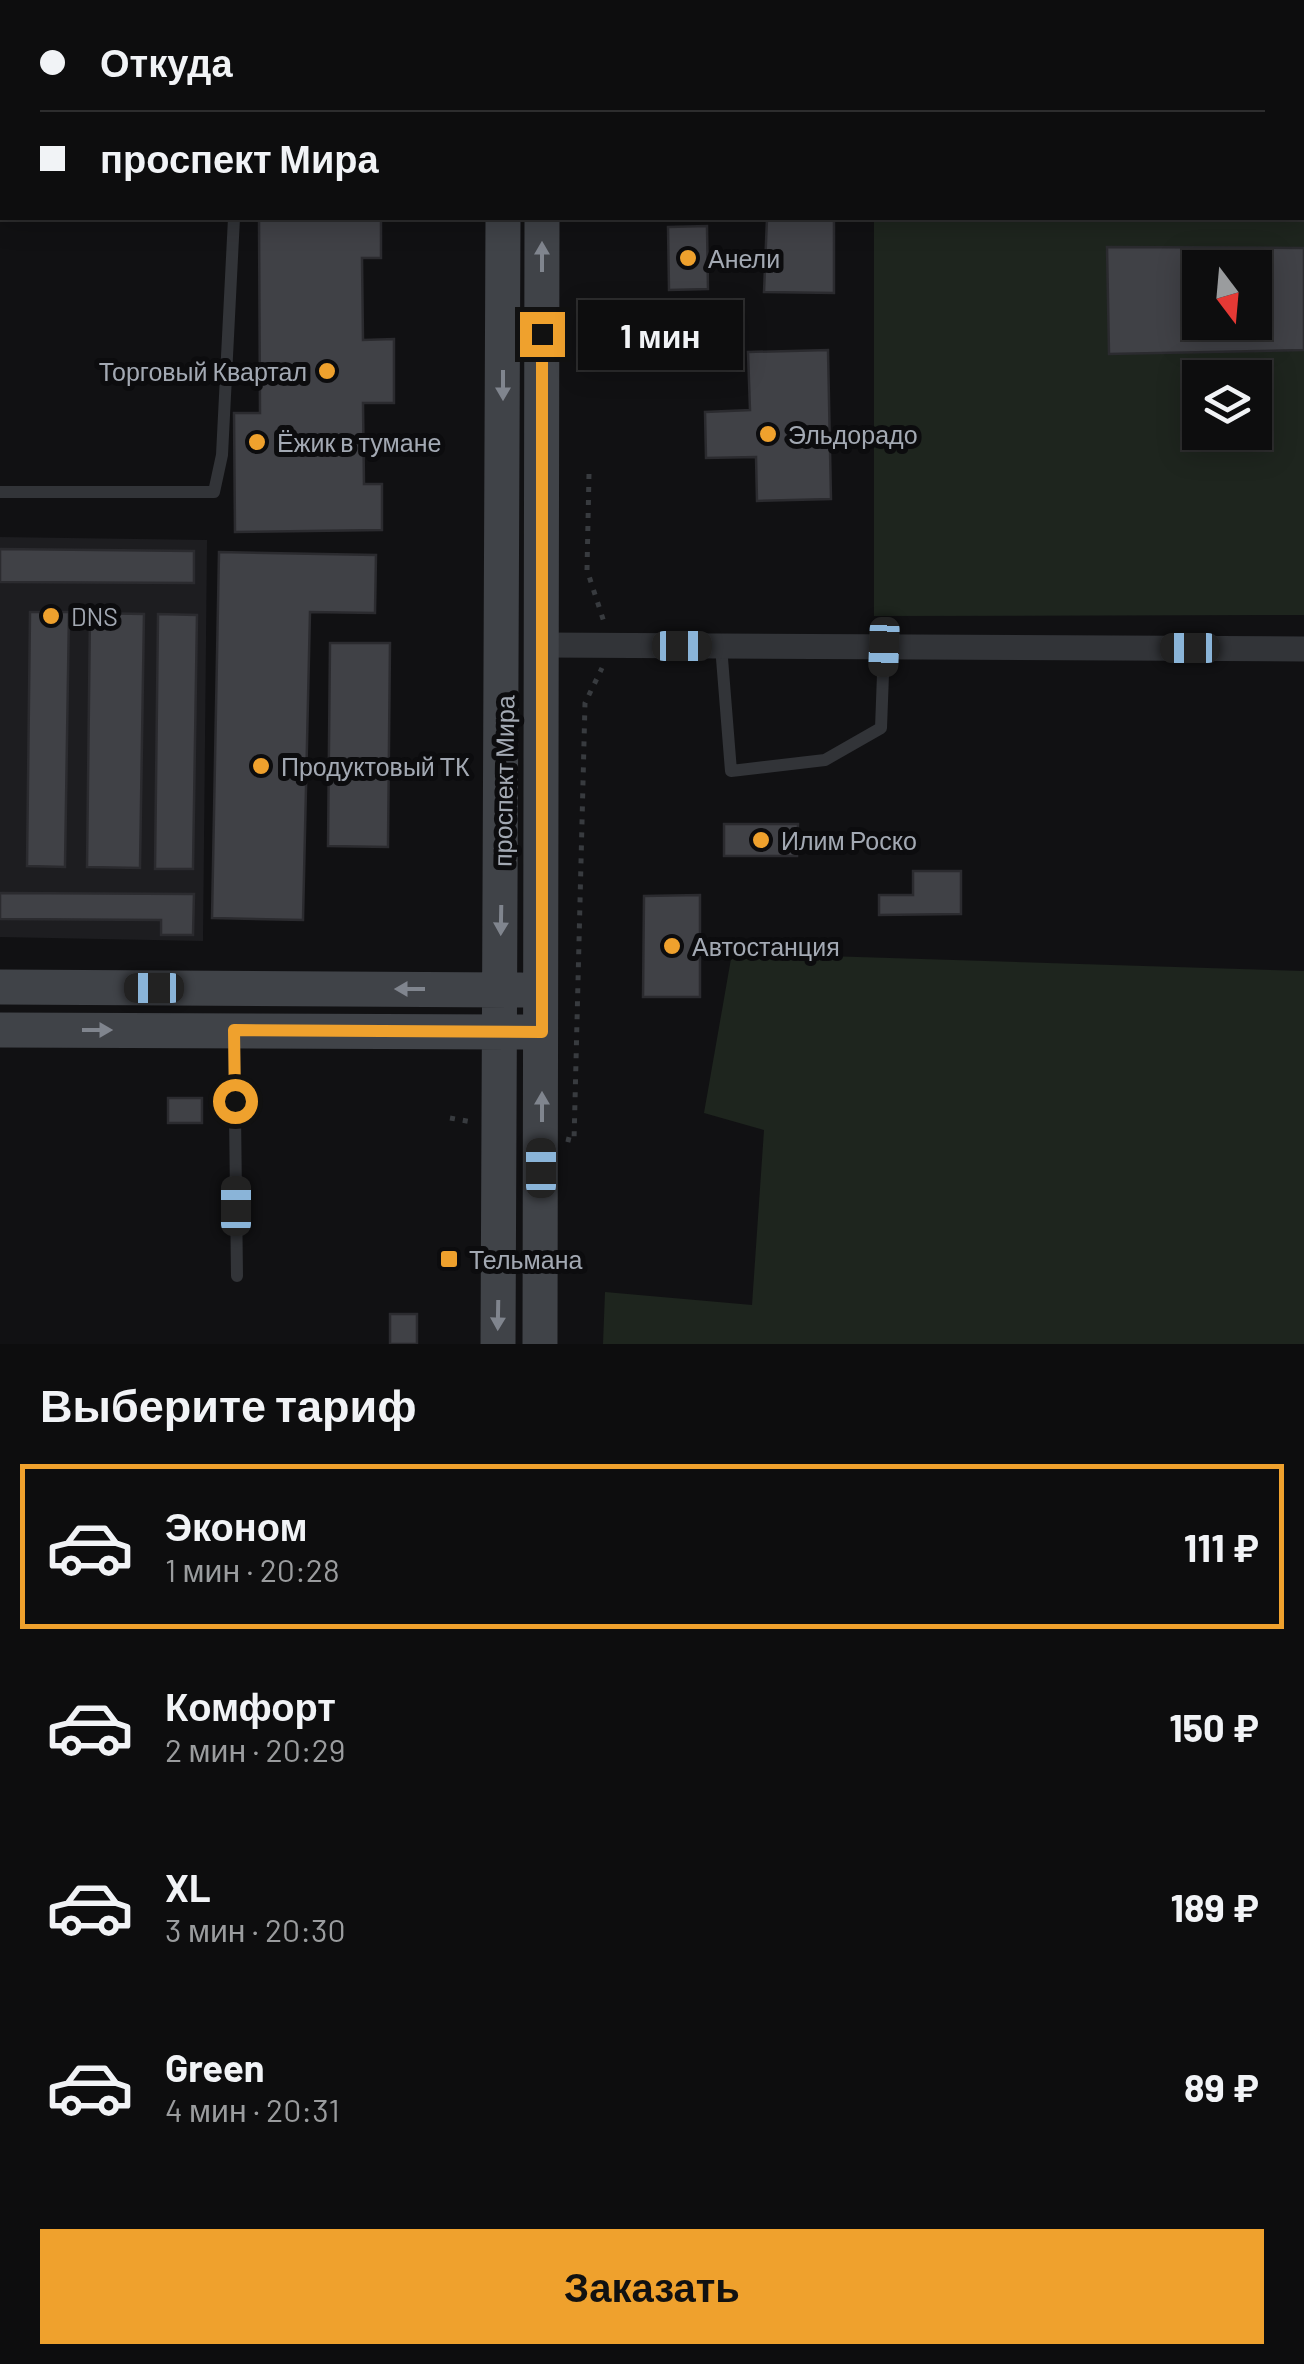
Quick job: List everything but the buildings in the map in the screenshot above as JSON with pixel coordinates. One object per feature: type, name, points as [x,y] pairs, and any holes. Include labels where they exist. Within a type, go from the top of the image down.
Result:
[{"type":"street","name":"проспект Мира","points":[[498,1344],[503,220]]},
{"type":"street","name":"проспект Мира","points":[[540,1344],[542,220]]},
{"type":"street","points":[[544,645],[1304,649]]},
{"type":"street","points":[[0,987],[542,990]]},
{"type":"street","points":[[0,1030],[542,1032]]},
{"type":"lane","points":[[0,492],[214,492],[222,456],[234,220]]},
{"type":"lane","points":[[721,646],[730,771],[825,760],[882,728],[884,647]]},
{"type":"lane","points":[[234,1030],[237,1276]]},
{"type":"shaded area","points":[[874,220],[1304,220],[1304,615],[874,616]]},
{"type":"shaded area","points":[[0,537],[207,540],[203,941],[0,937]]},
{"type":"shaded area","points":[[732,953],[1304,971],[1304,1344],[603,1344],[605,1292],[752,1305],[764,1130],[704,1113]]},
{"type":"place","name":"Анели","points":[[688,258]]},
{"type":"place","name":"Торговый Квартал","points":[[327,371]]},
{"type":"place","name":"Эльдорадо","points":[[768,434]]},
{"type":"place","name":"Ёжик в тумане","points":[[257,442]]},
{"type":"place","name":"DNS","points":[[51,616]]},
{"type":"place","name":"Продуктовый ТК","points":[[261,766]]},
{"type":"place","name":"Илим Роско","points":[[761,840]]},
{"type":"place","name":"Автостанция","points":[[672,946]]},
{"type":"place","name":"Тельмана","points":[[449,1259]]},
{"type":"route","points":[[235,1101],[234,1030],[542,1032],[542,334]]}]
